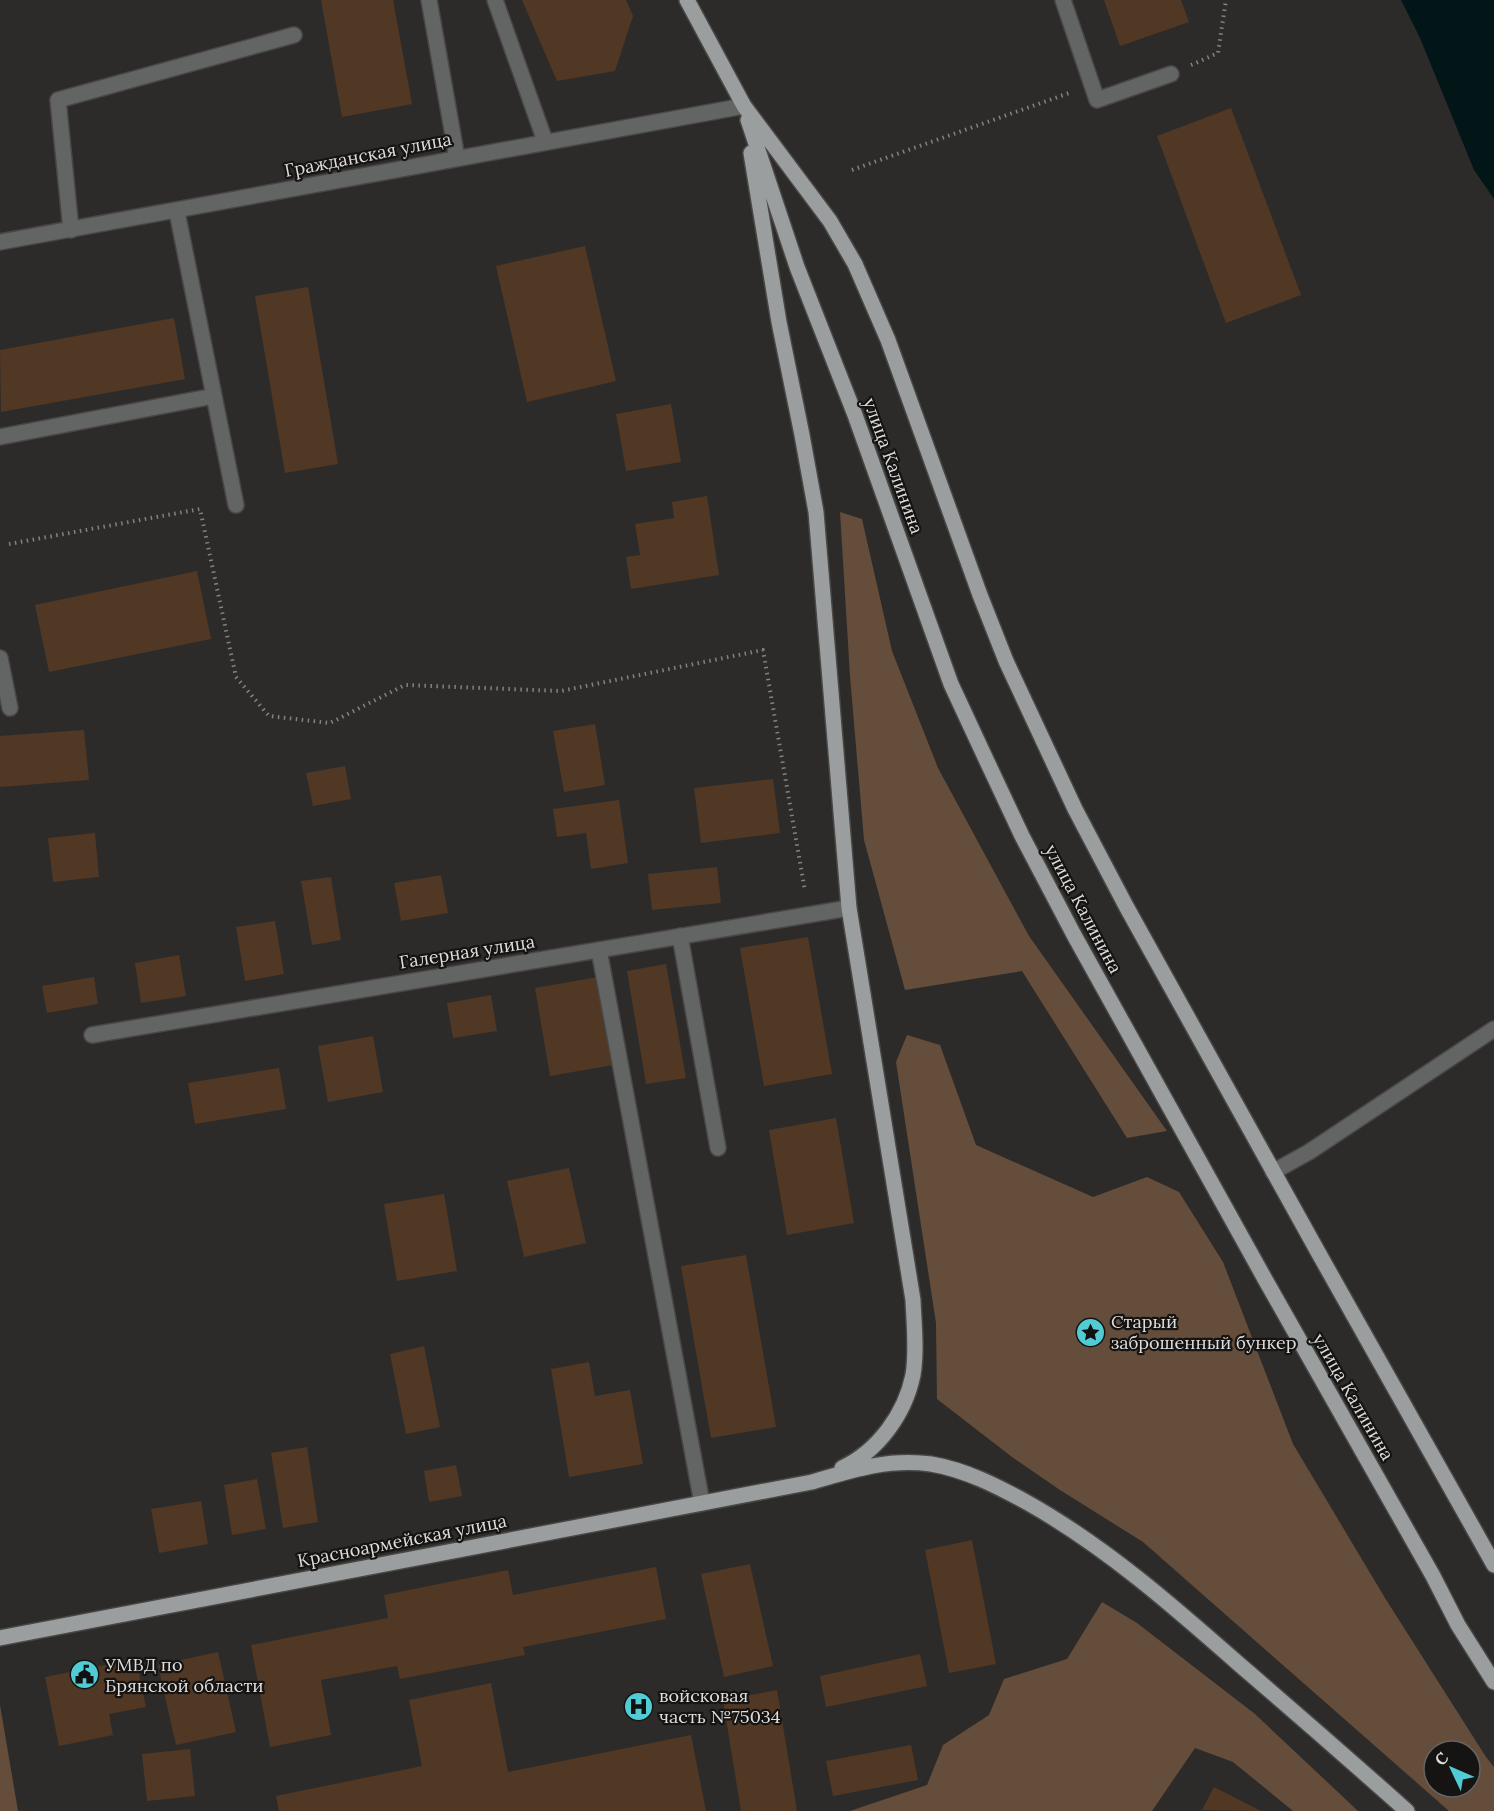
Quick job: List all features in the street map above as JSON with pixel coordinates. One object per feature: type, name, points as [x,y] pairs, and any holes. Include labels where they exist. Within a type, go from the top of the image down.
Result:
[{"type":"main road","name":"улица Калинина","points":[[687,0],[744,106],[830,221],[855,264],[888,340],[1006,661],[1075,809],[1273,1172],[1494,1565]]},
{"type":"main road","name":"улица Калинина","points":[[744,106],[797,267],[855,415],[951,684],[1017,826],[1260,1271],[1458,1624],[1494,1682]]},
{"type":"main road","points":[[744,106],[779,322],[816,512],[849,909],[911,1291],[915,1341],[913,1374],[904,1404],[890,1428],[873,1446],[849,1465],[812,1482]]},
{"type":"main road","points":[[812,1482],[868,1466],[903,1462],[932,1464],[964,1472],[1044,1512],[1092,1543],[1155,1591],[1407,1811]]},
{"type":"main road","name":"Красноармейская улица","points":[[0,1638],[812,1482]]},
{"type":"street","points":[[429,0],[457,158]]},
{"type":"street","points":[[495,0],[546,141]]},
{"type":"street","points":[[1063,0],[1097,100],[1171,74]]},
{"type":"street","points":[[71,230],[58,100],[294,35]]},
{"type":"street","name":"Гражданская улица","points":[[0,242],[177,212],[546,141],[744,106]]},
{"type":"street","points":[[177,212],[236,505]]},
{"type":"street","points":[[0,437],[214,396]]},
{"type":"street","points":[[0,658],[10,708]]},
{"type":"street","name":"Галерная улица","points":[[92,1035],[849,909]]},
{"type":"street","points":[[680,936],[718,1148]]},
{"type":"street","points":[[599,950],[702,1503]]},
{"type":"street","points":[[1273,1172],[1310,1152],[1494,1029]]},
{"type":"path","points":[[1171,74],[1218,53],[1226,0]]},
{"type":"path","points":[[852,170],[1092,86]]},
{"type":"path","points":[[9,544],[200,509],[236,677],[269,716],[330,723],[405,685],[561,691],[763,650],[809,915]]},
{"type":"shaded area","points":[[1401,0],[1494,0],[1494,199],[1474,170],[1420,38]]},
{"type":"shaded area","points":[[840,512],[862,519],[892,651],[938,768],[1029,936],[1167,1131],[1127,1138],[1022,971],[905,990],[864,840],[850,676]]},
{"type":"shaded area","points":[[907,1035],[940,1045],[976,1145],[1093,1197],[1147,1177],[1179,1192],[1223,1262],[1293,1444],[1385,1598],[1475,1739],[1422,1739],[1422,1787],[1143,1542],[1012,1457],[937,1399],[936,1323],[896,1062]]},
{"type":"shaded area","points":[[1102,1602],[1137,1623],[1255,1714],[1358,1811],[1293,1811],[1233,1762],[1195,1748],[1152,1811],[850,1811],[927,1785],[943,1745],[989,1715],[1004,1679],[1067,1659]]},
{"type":"shaded area","points":[[0,1705],[18,1811],[0,1811]]},
{"type":"shaded area","points":[[1482,1751],[1494,1767],[1494,1811],[1449,1811],[1435,1799],[1482,1799]]},
{"type":"building","points":[[321,0],[393,0],[412,104],[342,117]]},
{"type":"building","points":[[522,0],[626,0],[633,16],[615,71],[557,81]]},
{"type":"building","points":[[1104,0],[1181,0],[1189,22],[1120,46]]},
{"type":"building","points":[[1231,108],[1301,295],[1226,323],[1157,136]]},
{"type":"building","points":[[585,246],[616,381],[527,402],[496,266]]},
{"type":"building","points":[[308,287],[338,464],[285,473],[255,296]]},
{"type":"building","points":[[174,318],[185,379],[1,412],[0,350]]},
{"type":"building","points":[[671,404],[681,462],[626,471],[616,414]]},
{"type":"building","points":[[707,496],[719,575],[631,589],[626,557],[640,555],[635,524],[674,518],[672,502]]},
{"type":"building","points":[[197,571],[211,639],[49,672],[35,605]]},
{"type":"building","points":[[595,724],[605,785],[564,792],[553,731]]},
{"type":"building","points":[[84,730],[89,780],[0,787],[0,736]]},
{"type":"building","points":[[345,766],[351,799],[313,806],[306,773]]},
{"type":"building","points":[[773,779],[780,833],[701,843],[694,788]]},
{"type":"building","points":[[619,800],[628,863],[591,869],[586,833],[557,837],[553,809]]},
{"type":"building","points":[[95,833],[99,877],[53,882],[48,838]]},
{"type":"building","points":[[717,867],[721,903],[652,910],[648,874]]},
{"type":"building","points":[[441,875],[448,913],[401,921],[394,883]]},
{"type":"building","points":[[331,877],[341,940],[312,945],[301,881]]},
{"type":"building","points":[[275,921],[284,974],[245,981],[236,927]]},
{"type":"building","points":[[808,937],[832,1074],[764,1086],[740,948]]},
{"type":"building","points":[[179,955],[186,996],[141,1003],[135,963]]},
{"type":"building","points":[[666,964],[686,1078],[646,1084],[627,971]]},
{"type":"building","points":[[94,977],[98,1004],[47,1013],[42,986]]},
{"type":"building","points":[[598,977],[613,1065],[550,1076],[535,988]]},
{"type":"building","points":[[491,995],[497,1031],[453,1038],[447,1003]]},
{"type":"building","points":[[373,1036],[383,1092],[328,1102],[318,1046]]},
{"type":"building","points":[[279,1068],[286,1109],[195,1124],[188,1083]]},
{"type":"building","points":[[836,1118],[854,1223],[787,1235],[769,1130]]},
{"type":"building","points":[[569,1168],[586,1243],[524,1257],[507,1181]]},
{"type":"building","points":[[444,1194],[457,1271],[397,1281],[384,1204]]},
{"type":"building","points":[[746,1255],[776,1427],[711,1438],[681,1266]]},
{"type":"building","points":[[424,1346],[440,1427],[406,1434],[390,1354]]},
{"type":"building","points":[[589,1362],[595,1396],[630,1390],[643,1464],[569,1477],[551,1369]]},
{"type":"building","points":[[307,1447],[318,1522],[283,1528],[271,1453]]},
{"type":"building","points":[[456,1465],[462,1496],[429,1502],[424,1471]]},
{"type":"building","points":[[257,1479],[266,1529],[232,1535],[224,1485]]},
{"type":"building","points":[[201,1501],[208,1544],[159,1553],[151,1509]]},
{"type":"building","points":[[972,1540],[996,1664],[949,1673],[925,1550]]},
{"type":"building","points":[[750,1564],[773,1666],[724,1677],[701,1574]]},
{"type":"building","points":[[656,1567],[666,1619],[523,1647],[525,1655],[400,1679],[397,1666],[321,1680],[331,1735],[270,1747],[251,1645],[388,1618],[384,1595],[508,1570],[513,1595]]},
{"type":"building","points":[[218,1652],[236,1732],[176,1745],[158,1665]]},
{"type":"building","points":[[920,1654],[927,1686],[826,1707],[820,1676]]},
{"type":"building","points":[[136,1659],[146,1707],[109,1714],[113,1735],[59,1746],[45,1677]]},
{"type":"building","points":[[491,1683],[508,1772],[691,1735],[706,1811],[279,1811],[276,1796],[422,1766],[409,1700]]},
{"type":"building","points":[[777,1690],[797,1811],[741,1811],[723,1700]]},
{"type":"building","points":[[911,1745],[918,1780],[833,1796],[826,1761]]},
{"type":"building","points":[[190,1749],[195,1796],[147,1801],[142,1754]]},
{"type":"building","points":[[1214,1787],[1261,1811],[1202,1810]]},
{"type":"place","name":"Старый заброшенный бункер","points":[[1090,1332]]},
{"type":"place","name":"УМВД по Брянской области","points":[[84,1675]]},
{"type":"place","name":"войсковая часть №75034","points":[[638,1706]]}]
